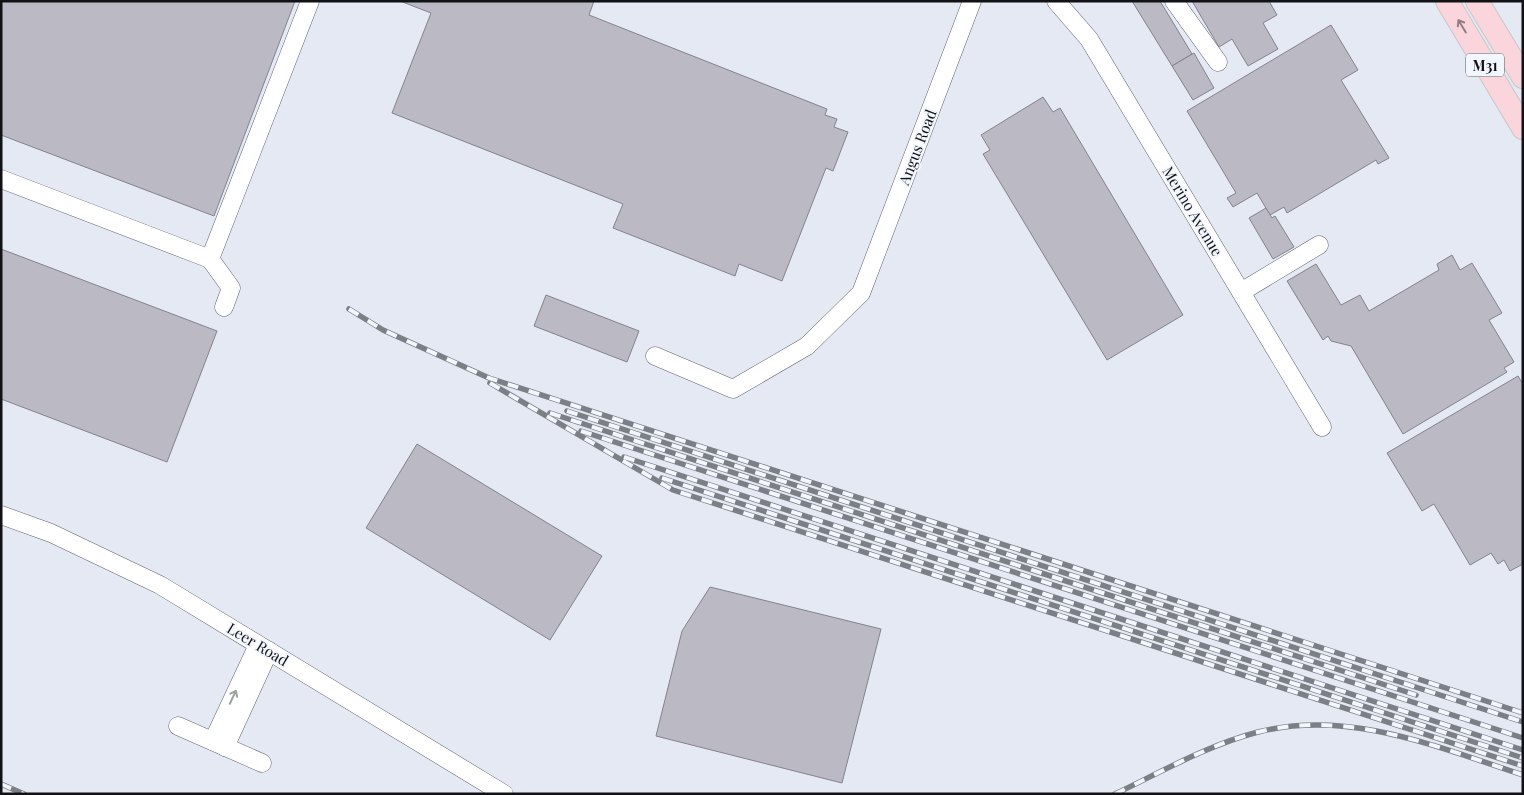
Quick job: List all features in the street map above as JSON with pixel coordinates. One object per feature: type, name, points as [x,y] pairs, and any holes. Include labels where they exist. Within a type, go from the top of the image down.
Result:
[{"type":"main road","name":"M31","points":[[1447,1],[1523,128]]},
{"type":"main road","name":"M31","points":[[1477,1],[1523,77]]},
{"type":"street","points":[[210,259],[310,1]]},
{"type":"street","name":"Angus Road","points":[[655,356],[733,389],[807,346],[861,293],[972,1]]},
{"type":"street","name":"Merino Avenue","points":[[1056,1],[1089,38],[1322,426]]},
{"type":"street","points":[[1174,1],[1218,62]]},
{"type":"street","points":[[1,179],[210,259],[231,288],[224,307]]},
{"type":"street","points":[[1241,292],[1319,245]]},
{"type":"street","name":"Leer Road","points":[[1,515],[52,533],[160,584],[504,794]]},
{"type":"street","points":[[219,744],[264,648]]},
{"type":"street","points":[[178,726],[262,763]]},
{"type":"building","points":[[1,1],[295,1],[214,216],[1,135]]},
{"type":"building","points":[[400,1],[594,1],[589,15],[827,109],[825,115],[837,119],[834,127],[848,132],[833,171],[826,168],[782,281],[739,264],[735,276],[613,228],[623,204],[392,113],[431,13]]},
{"type":"building","points":[[1132,1],[1160,1],[1192,54],[1172,66]]},
{"type":"building","points":[[1192,1],[1269,1],[1277,15],[1263,23],[1278,49],[1248,66],[1232,39],[1219,47]]},
{"type":"building","points":[[1331,25],[1358,70],[1341,80],[1389,158],[1378,164],[1376,160],[1287,213],[1284,207],[1270,215],[1257,193],[1233,207],[1227,198],[1236,193],[1187,111]]},
{"type":"building","points":[[1194,53],[1214,88],[1193,100],[1172,66]]},
{"type":"building","points":[[1043,97],[1053,112],[1060,108],[1183,315],[1107,360],[983,154],[990,150],[981,135]]},
{"type":"building","points":[[1266,208],[1272,218],[1275,216],[1294,247],[1273,259],[1249,218]]},
{"type":"building","points":[[1,249],[217,331],[167,462],[1,399]]},
{"type":"building","points":[[1452,255],[1460,270],[1472,263],[1502,313],[1489,320],[1514,362],[1504,368],[1507,372],[1403,434],[1351,346],[1331,341],[1328,336],[1323,340],[1287,281],[1316,264],[1341,305],[1360,295],[1369,311],[1439,270],[1437,264]]},
{"type":"building","points":[[546,295],[639,331],[627,362],[534,326]]},
{"type":"building","points":[[1518,376],[1523,384],[1523,564],[1510,571],[1504,560],[1498,564],[1491,553],[1470,565],[1434,504],[1422,511],[1387,453]]},
{"type":"building","points":[[417,444],[602,556],[550,640],[366,528]]},
{"type":"building","points":[[710,587],[881,629],[842,783],[656,736],[682,631]]},
{"type":"railway","points":[[349,309],[383,330],[489,378],[1523,713]]},
{"type":"railway","points":[[490,383],[673,490],[1523,766]]},
{"type":"railway","points":[[567,411],[1523,722]]},
{"type":"railway","points":[[550,413],[1416,695]]},
{"type":"railway","points":[[581,431],[1523,738]]},
{"type":"railway","points":[[624,457],[1523,750]]},
{"type":"railway","points":[[662,478],[1523,758]]},
{"type":"railway","points":[[1115,794],[1185,760],[1239,737],[1292,726],[1326,725],[1392,734],[1458,753],[1523,775]]},
{"type":"railway","points":[[1,784],[24,794]]}]
